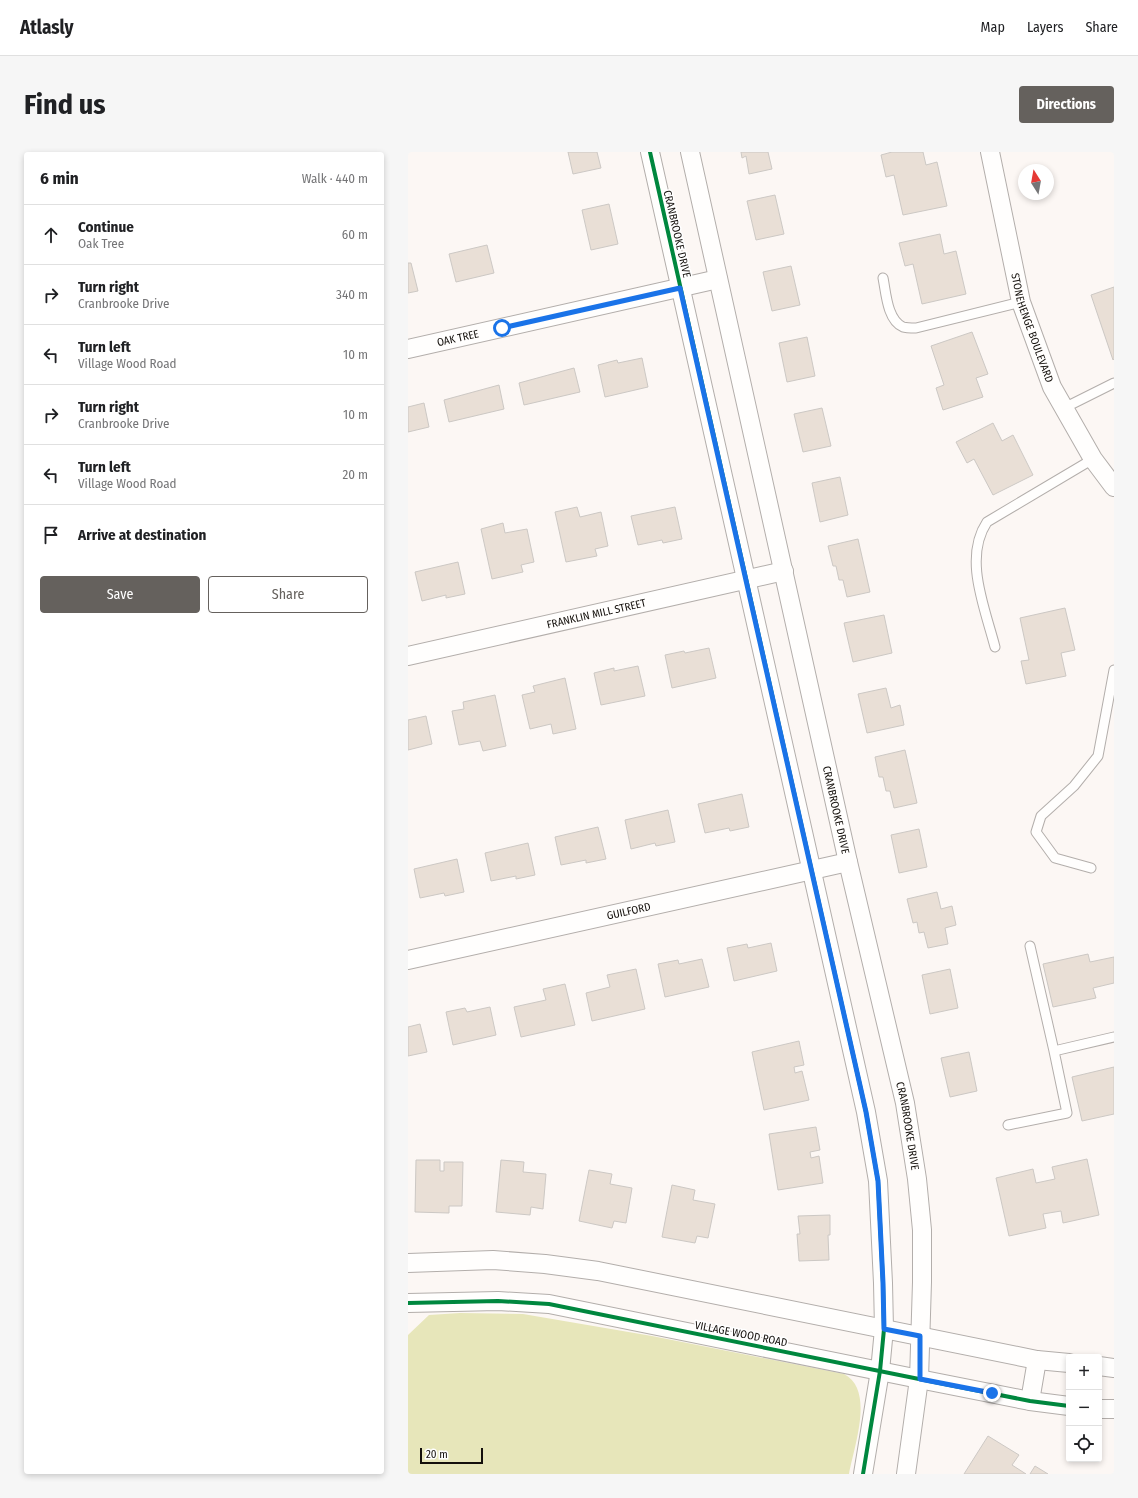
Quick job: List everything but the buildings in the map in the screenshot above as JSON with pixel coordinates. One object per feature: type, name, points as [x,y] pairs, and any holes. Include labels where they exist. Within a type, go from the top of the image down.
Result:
[{"type":"street","name":"CRANBROOKE DRIVE","points":[[650,152],[866,1112],[878,1181],[884,1329],[880,1371],[865,1474]]},
{"type":"street","name":"CRANBROOKE DRIVE","points":[[690,152],[848,862],[905,1103],[916,1171],[922,1230],[920,1379],[906,1474]]},
{"type":"street","name":"STONEHENGE BOULEVARD","points":[[990,152],[1021,302],[1052,387],[1093,459],[1114,487]]},
{"type":"street","name":"OAK TREE","points":[[408,349],[718,279]]},
{"type":"street","name":"FRANKLIN MILL STREET","points":[[408,656],[784,571]]},
{"type":"street","name":"GUILFORD","points":[[408,960],[848,862]]},
{"type":"street","points":[[408,1263],[493,1260],[545,1264],[598,1271],[708,1292],[1038,1360],[1066,1364]]},
{"type":"street","name":"VILLAGE WOOD ROAD","points":[[408,1303],[498,1301],[548,1304],[1030,1401],[1066,1406]]},
{"type":"street","points":[[1030,1401],[1038,1360]]},
{"type":"street","points":[[1102,1366],[1114,1368]]},
{"type":"street","points":[[1102,1409],[1114,1409]]},
{"type":"lane","points":[[883,278],[890,310],[895,320],[903,327],[916,328],[1021,302]]},
{"type":"lane","points":[[1064,408],[1114,383]]},
{"type":"lane","points":[[995,647],[978,580],[975,554],[980,532],[987,522],[1093,459]]},
{"type":"lane","points":[[1091,868],[1056,858],[1036,832],[1041,816],[1074,786],[1098,756],[1114,670]]},
{"type":"lane","points":[[1008,1125],[1067,1112],[1030,946]]},
{"type":"lane","points":[[1054,1051],[1114,1037]]},
{"type":"green space","points":[[460,1313],[523,1314],[652,1336],[844,1374],[853,1382],[859,1392],[861,1405],[858,1434],[849,1474],[408,1474],[408,1335],[429,1315]]},
{"type":"cycle path","points":[[650,152],[866,1112],[878,1181],[884,1329],[880,1371],[863,1474]]},
{"type":"cycle path","points":[[408,1303],[498,1301],[549,1304],[1030,1401],[1066,1406]]},
{"type":"route","points":[[502,328],[680,288],[866,1112],[878,1181],[884,1329],[920,1336],[920,1379],[992,1393]]}]
